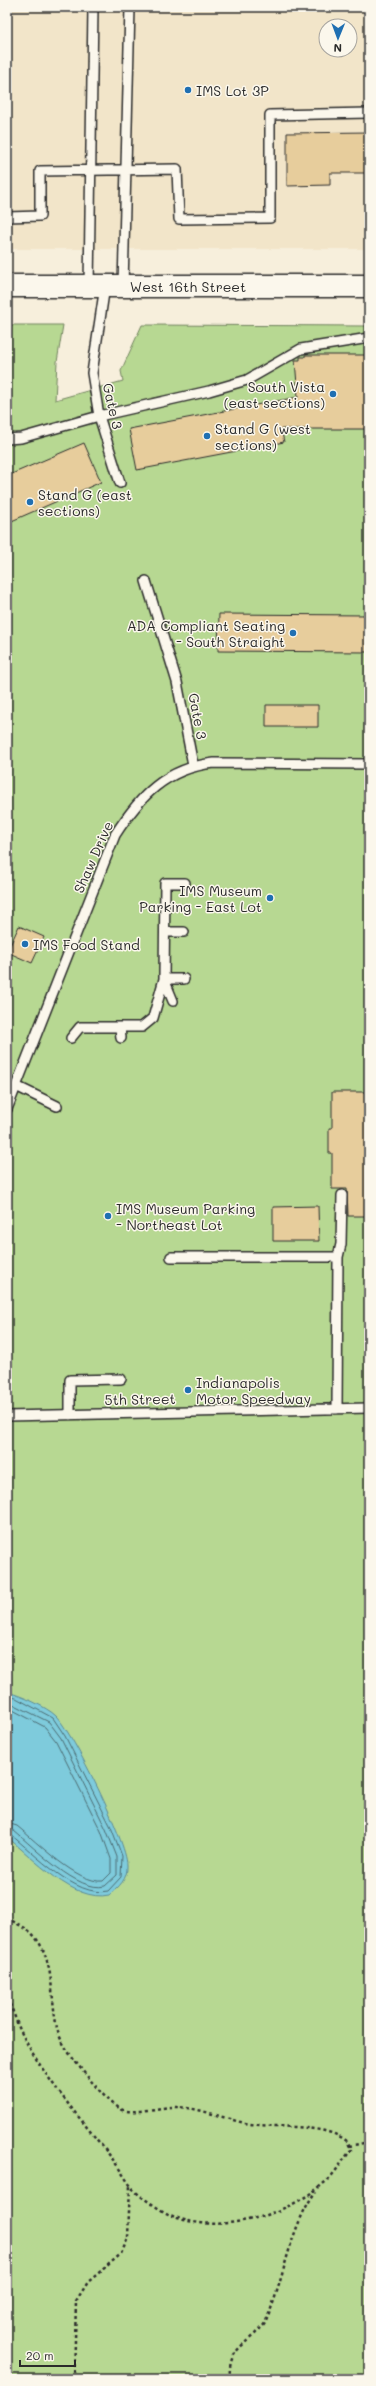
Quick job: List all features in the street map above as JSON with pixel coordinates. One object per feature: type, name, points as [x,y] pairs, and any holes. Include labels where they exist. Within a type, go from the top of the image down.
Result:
[{"type":"main road","name":"West 16th Street","points":[[7,286],[369,286]]},
{"type":"lane","points":[[93,7],[91,169],[106,286]]},
{"type":"lane","points":[[106,286],[127,169],[130,7]]},
{"type":"lane","points":[[7,217],[40,216],[40,171],[91,169],[176,169],[179,219],[270,218],[270,115],[369,113]]},
{"type":"lane","name":"Gate 3","points":[[106,286],[92,373],[99,416],[120,483]]},
{"type":"lane","points":[[7,439],[21,438],[99,416],[209,391],[247,380],[301,349],[369,338]]},
{"type":"lane","name":"Gate 3","points":[[146,581],[177,682],[193,765]]},
{"type":"lane","name":"Shaw Drive","points":[[7,1108],[115,835],[128,814],[155,786],[193,765],[214,763],[369,764]]},
{"type":"lane","points":[[71,1038],[80,1027],[142,1027],[153,1018],[164,979],[165,883],[185,883]]},
{"type":"lane","points":[[165,932],[184,932]]},
{"type":"lane","points":[[164,979],[184,979]]},
{"type":"lane","points":[[164,979],[173,1001]]},
{"type":"lane","points":[[120,1027],[121,1038]]},
{"type":"lane","points":[[16,1086],[57,1106]]},
{"type":"lane","points":[[337,1409],[338,1257],[341,1244],[342,1195]]},
{"type":"lane","points":[[171,1258],[338,1257]]},
{"type":"lane","points":[[70,1415],[70,1380],[121,1379]]},
{"type":"lane","name":"5th Street","points":[[7,1416],[369,1408]]},
{"type":"path","points":[[7,1918],[27,1930],[35,1937],[48,1959],[52,2000],[59,2034],[79,2067],[108,2099],[124,2110],[174,2107],[190,2108],[246,2123],[284,2124],[335,2134],[343,2138],[351,2150],[326,2182],[317,2189],[296,2203],[261,2216],[240,2222],[201,2223],[169,2215],[142,2197],[130,2184],[48,2076],[21,2032],[7,1999]]},
{"type":"path","points":[[349,2146],[369,2142]]},
{"type":"path","points":[[74,2379],[76,2301],[88,2282],[121,2254],[128,2238],[130,2184]]},
{"type":"path","points":[[230,2379],[230,2363],[233,2353],[265,2324],[293,2237],[309,2201],[317,2189]]},
{"type":"shaded area","name":"IMS Lot 3P","points":[[7,7],[369,7],[369,249],[7,249]]},
{"type":"green space","name":"Indianapolis Motor Speedway","points":[[7,325],[63,325],[57,362],[55,400],[123,381],[121,371],[142,325],[369,326],[369,2379],[7,2379]]},
{"type":"water","points":[[7,1692],[33,1702],[56,1716],[74,1743],[98,1788],[118,1834],[125,1853],[127,1865],[124,1879],[109,1895],[96,1896],[68,1886],[41,1867],[7,1837]]},
{"type":"building","points":[[369,132],[369,173],[330,173],[330,185],[287,186],[287,133]]},
{"type":"building","points":[[305,355],[369,355],[369,429],[281,429],[284,442],[137,470],[129,429],[298,397],[295,360],[300,360],[300,357],[305,357]]},
{"type":"building","name":"Stand G (east sections)","points":[[84,443],[101,482],[7,523],[7,476]]},
{"type":"building","name":"ADA Compliant Seating - South Straight","points":[[219,614],[367,615],[367,652],[218,651]]},
{"type":"building","points":[[266,705],[318,705],[318,727],[266,727]]},
{"type":"building","name":"IMS Food Stand","points":[[19,926],[44,937],[32,963],[7,952]]},
{"type":"building","points":[[332,1092],[369,1092],[369,1216],[348,1216],[347,1189],[332,1189],[332,1153],[329,1153],[329,1128],[332,1128]]},
{"type":"building","points":[[318,1206],[319,1241],[273,1241],[273,1207]]},
{"type":"place","name":"IMS Lot 3P","points":[[188,90]]},
{"type":"place","name":"South Vista (east sections)","points":[[333,394]]},
{"type":"place","name":"Stand G (west sections)","points":[[207,436]]},
{"type":"place","name":"Stand G (east sections)","points":[[30,502]]},
{"type":"place","name":"ADA Compliant Seating - South Straight","points":[[293,633]]},
{"type":"place","name":"IMS Museum Parking - East Lot","points":[[270,898]]},
{"type":"place","name":"IMS Food Stand","points":[[25,944]]},
{"type":"place","name":"IMS Museum Parking - Northeast Lot","points":[[108,1216]]},
{"type":"place","name":"Indianapolis Motor Speedway","points":[[188,1390]]}]
